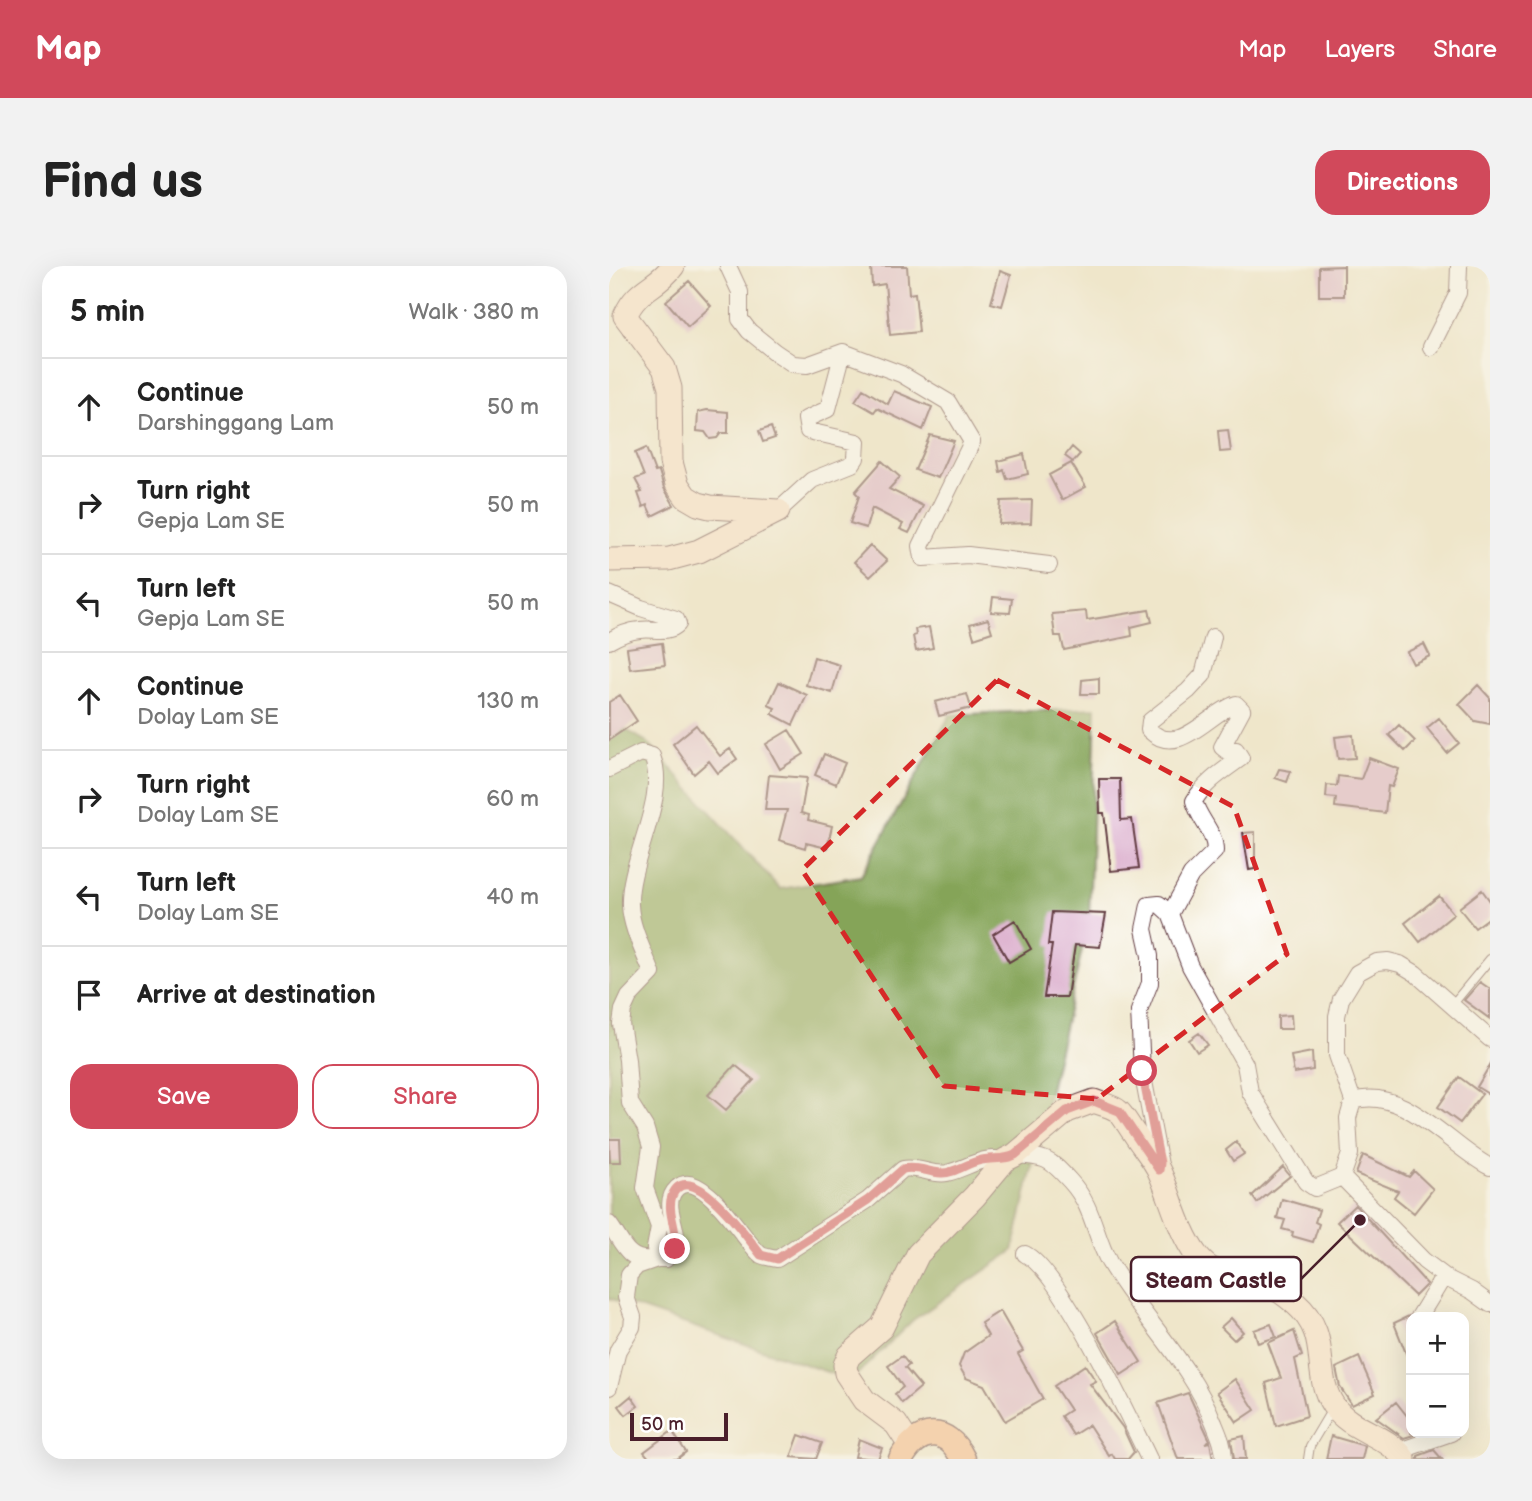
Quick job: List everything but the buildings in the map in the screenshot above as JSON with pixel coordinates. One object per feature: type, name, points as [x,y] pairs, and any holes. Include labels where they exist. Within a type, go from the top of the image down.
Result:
[{"type":"main road","points":[[905,1452],[922,1436],[936,1433],[949,1439],[963,1459]]},
{"type":"street","points":[[673,266],[665,277],[635,298],[625,316],[664,368],[670,388],[671,462],[677,484],[686,497],[698,504],[778,511]]},
{"type":"street","points":[[728,266],[740,292],[740,319],[749,331],[793,364],[807,365],[842,352],[901,374],[948,402],[972,442],[921,546],[923,558],[968,555],[1049,565]]},
{"type":"street","points":[[1431,347],[1458,293],[1459,266]]},
{"type":"street","points":[[609,560],[669,559],[699,551],[778,511],[813,480],[852,464],[856,458],[857,442],[808,431],[806,419],[828,409],[842,352]]},
{"type":"street","points":[[609,594],[676,619],[678,624],[670,630],[643,629],[621,634],[609,641]]},
{"type":"street","points":[[1170,914],[1191,875],[1215,851],[1215,839],[1196,811],[1194,801],[1200,790],[1241,758],[1236,750],[1227,751],[1222,747],[1242,710],[1236,704],[1226,707],[1183,738],[1167,740],[1155,736],[1149,730],[1150,721],[1188,691],[1203,675],[1213,638]]},
{"type":"street","points":[[609,769],[641,753],[652,756],[657,768],[651,814],[632,880],[630,906],[633,922],[652,973],[629,997],[622,1010],[621,1024],[630,1103],[645,1127],[651,1147],[645,1188],[659,1227],[655,1248],[657,1259]]},
{"type":"street","points":[[1159,1170],[1160,1163],[1142,1071],[1139,1012],[1150,983],[1150,957],[1144,929],[1149,905],[1159,904],[1170,914],[1190,965],[1245,1064],[1250,1092],[1306,1182],[1315,1188],[1342,1177],[1350,1154],[1348,1118],[1353,1101],[1338,1055],[1336,1036],[1341,999],[1357,973],[1377,962],[1399,964],[1415,973],[1490,1039]]},
{"type":"street","points":[[1353,1101],[1376,1098],[1412,1111],[1490,1167]]},
{"type":"street","points":[[905,1452],[896,1424],[864,1400],[846,1373],[845,1365],[849,1356],[882,1327],[918,1254],[1010,1158],[1067,1111],[1094,1101],[1119,1111],[1159,1170],[1185,1235],[1207,1267],[1227,1276],[1263,1282],[1294,1302],[1309,1317],[1319,1335],[1327,1395],[1342,1417],[1360,1429],[1381,1437],[1401,1455],[1440,1438]]},
{"type":"street","points":[[609,1224],[632,1257],[642,1260],[666,1259],[675,1249],[676,1242],[670,1203],[673,1193],[685,1184],[694,1186],[726,1210],[761,1255],[777,1259],[868,1200],[903,1169],[944,1174],[975,1161],[1045,1157],[1084,1198],[1108,1261],[1203,1395],[1224,1448],[1224,1459]]},
{"type":"street","points":[[1342,1177],[1424,1261],[1490,1304]]},
{"type":"street","points":[[1025,1254],[1034,1258],[1066,1303],[1121,1398],[1149,1459]]},
{"type":"street","points":[[609,1387],[618,1350],[632,1327],[633,1317],[626,1297],[629,1275],[638,1266],[657,1259]]},
{"type":"street","points":[[1422,1312],[1444,1276]]},
{"type":"lane","points":[[1452,1005],[1490,960]]},
{"type":"lane","points":[[1308,1459],[1310,1446],[1323,1420],[1334,1406]]},
{"type":"highlighted area","points":[[997,680],[1234,807],[1287,954],[1097,1099],[944,1086],[802,870]]},
{"type":"green space","points":[[1096,708],[1089,919],[1013,1251],[913,1320],[851,1380],[609,1298],[609,720],[647,742],[780,889],[861,876],[950,715]]},
{"type":"place","name":"Steam Castle","points":[[1360,1220]]},
{"type":"route","points":[[675,1249],[670,1203],[679,1186],[694,1186],[726,1210],[761,1255],[777,1259],[868,1200],[903,1169],[944,1174],[975,1161],[994,1158],[1005,1160],[1015,1155],[1067,1111],[1094,1101],[1119,1111],[1159,1170],[1160,1163],[1142,1071]]}]
